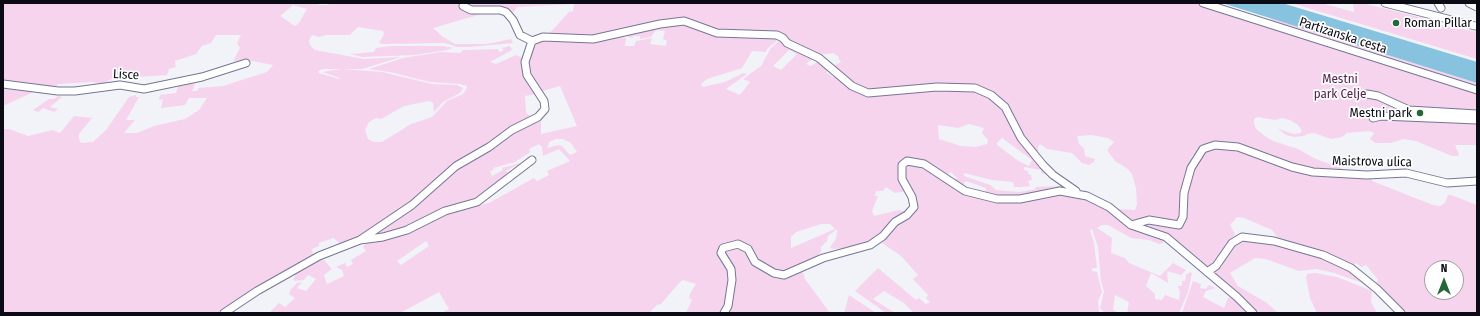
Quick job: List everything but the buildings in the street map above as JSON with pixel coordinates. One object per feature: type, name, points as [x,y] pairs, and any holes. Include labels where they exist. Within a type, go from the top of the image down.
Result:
[{"type":"street","name":"Partizanska cesta","points":[[1203,3],[1477,90]]},
{"type":"street","points":[[1385,3],[1431,16],[1441,13],[1475,26]]},
{"type":"street","points":[[1469,3],[1477,6]]},
{"type":"street","points":[[463,6],[471,10],[500,10],[506,12],[513,20],[520,35],[532,41],[543,37],[593,39],[649,26],[684,21],[717,33],[777,35],[783,38],[787,43],[819,58],[852,86],[868,93],[938,87],[975,88],[991,95],[1005,107],[1021,138],[1043,165],[1053,175],[1081,194]]},
{"type":"street","points":[[224,313],[257,291],[319,256],[360,240],[412,205],[456,166],[489,148],[512,130],[538,117],[545,109],[544,101],[527,75],[525,62],[532,41]]},
{"type":"street","name":"Lisce","points":[[3,84],[58,91],[75,91],[120,85],[137,89],[202,77],[246,63]]},
{"type":"street","points":[[1367,94],[1378,96],[1409,110],[1477,114]]},
{"type":"street","points":[[1373,118],[1381,116],[1477,120]]},
{"type":"street","name":"Maistrova ulica","points":[[1130,225],[1149,220],[1179,225],[1183,217],[1184,193],[1191,168],[1203,149],[1215,145],[1238,147],[1292,167],[1314,172],[1367,175],[1406,172],[1447,184],[1477,180]]},
{"type":"street","points":[[360,240],[383,237],[407,230],[446,211],[477,202],[532,160]]},
{"type":"street","points":[[724,313],[728,306],[732,280],[731,269],[721,253],[723,248],[738,244],[748,249],[755,262],[774,273],[784,275],[823,258],[870,245],[883,236],[895,222],[907,215],[914,207],[914,203],[902,179],[902,165],[906,161],[924,164],[965,191],[997,199],[1020,199],[1067,190],[1081,194],[1109,207],[1130,225],[1166,237],[1237,297],[1253,313]]},
{"type":"street","points":[[1207,272],[1216,266],[1229,247],[1236,240],[1242,237],[1274,241],[1323,254],[1352,268],[1377,289],[1401,313]]},
{"type":"green space","points":[[3,3],[317,3],[319,5],[328,5],[330,3],[459,3],[461,7],[492,11],[433,28],[443,37],[455,44],[487,44],[511,39],[513,43],[470,47],[457,47],[445,43],[383,44],[379,43],[384,34],[383,31],[358,27],[350,35],[326,35],[319,37],[312,35],[309,41],[310,45],[315,50],[364,59],[401,57],[362,69],[342,69],[382,72],[432,84],[457,85],[463,88],[460,93],[443,102],[434,112],[433,103],[429,101],[404,106],[381,119],[376,118],[369,122],[365,130],[368,139],[374,142],[382,142],[411,124],[432,117],[447,101],[463,94],[467,86],[460,84],[430,82],[390,72],[369,69],[403,58],[441,52],[460,53],[463,50],[498,49],[499,52],[503,51],[502,48],[510,46],[512,50],[490,62],[496,64],[516,55],[524,58],[526,77],[535,94],[525,96],[526,113],[530,116],[528,118],[541,117],[541,134],[577,126],[560,86],[539,92],[530,76],[526,62],[533,42],[538,40],[617,36],[626,38],[625,46],[634,46],[636,41],[652,38],[650,44],[666,46],[667,41],[663,39],[665,31],[656,30],[651,37],[640,39],[640,36],[633,36],[632,38],[620,34],[684,23],[705,31],[770,36],[779,39],[767,49],[766,52],[752,51],[742,68],[707,79],[701,84],[703,87],[725,82],[743,73],[747,74],[726,89],[740,95],[750,82],[743,79],[761,66],[771,48],[779,41],[783,41],[816,56],[806,64],[811,66],[820,60],[831,69],[826,72],[833,77],[838,75],[851,88],[863,94],[961,89],[983,92],[1002,106],[1047,174],[1041,173],[1041,170],[1024,167],[1024,170],[1028,171],[1028,174],[1031,175],[1032,180],[1028,181],[1030,186],[1021,187],[1014,187],[1013,182],[992,180],[964,173],[964,176],[990,185],[996,190],[1019,192],[1036,189],[1035,187],[1060,186],[1060,181],[1073,190],[1022,198],[985,194],[986,188],[966,181],[962,186],[952,182],[957,178],[951,172],[945,176],[905,159],[901,161],[898,171],[900,182],[907,191],[895,193],[886,187],[883,191],[876,191],[875,196],[878,196],[872,211],[874,216],[899,210],[908,212],[877,240],[791,271],[778,272],[760,262],[750,247],[736,241],[718,249],[728,268],[730,280],[726,307],[722,313],[686,313],[692,300],[689,298],[690,294],[696,284],[683,280],[661,304],[657,305],[649,313],[441,313],[449,309],[439,292],[400,313],[269,313],[279,303],[285,307],[295,298],[289,294],[291,289],[297,283],[302,282],[297,288],[306,291],[316,279],[308,275],[304,280],[295,281],[293,280],[297,271],[321,257],[332,269],[324,275],[327,284],[344,276],[342,270],[336,267],[345,263],[347,267],[353,264],[351,260],[366,251],[363,247],[368,241],[422,222],[375,236],[376,233],[415,200],[374,229],[342,246],[334,238],[319,243],[319,246],[312,249],[313,257],[221,313],[3,313],[3,129],[9,129],[28,136],[53,130],[60,133],[74,116],[92,118],[79,134],[79,139],[81,143],[93,142],[106,130],[129,97],[136,95],[136,97],[139,97],[126,120],[135,120],[124,133],[137,133],[154,126],[185,119],[199,110],[207,98],[189,98],[185,105],[161,108],[163,99],[159,100],[160,95],[176,93],[179,83],[196,82],[192,91],[197,91],[199,88],[223,86],[267,72],[273,65],[252,61],[233,61],[240,48],[237,43],[241,35],[216,35],[211,43],[202,46],[196,54],[175,61],[176,67],[169,69],[167,75],[119,77],[109,80],[104,84],[92,82],[58,84],[54,89],[3,83]],"holes":[[[293,5],[307,9],[299,23],[295,26],[280,16]],[[789,50],[797,54],[781,70],[773,66]],[[323,69],[342,69],[322,72],[340,78],[339,79],[319,73],[318,71]],[[969,124],[984,128],[982,133],[988,140],[987,144],[976,147],[961,146],[939,139],[938,125],[958,128]],[[1002,138],[1032,160],[1029,166],[1017,160],[996,144]],[[556,139],[563,139],[571,143],[577,152],[570,155],[562,146],[558,145],[547,148],[549,142]],[[539,144],[542,147],[543,156],[559,149],[570,161],[547,171],[549,175],[537,181],[534,178],[489,203],[431,219],[475,202],[510,176],[506,171],[515,166],[518,168],[525,162],[502,168],[503,170],[492,176],[490,171],[494,170],[493,168],[515,162],[530,152],[529,149]],[[821,224],[830,224],[835,229],[791,248],[791,237],[796,232]],[[837,229],[836,239],[830,247],[832,249],[847,248],[817,256],[821,252],[821,247],[827,241],[828,236]],[[426,241],[429,246],[401,265],[397,261]]]},
{"type":"green space","name":"Mestni park Celje","points":[[462,3],[1197,3],[1477,91],[1477,145],[1455,145],[1459,154],[1458,156],[1452,156],[1416,141],[1403,139],[1391,143],[1375,143],[1370,139],[1374,133],[1369,131],[1347,133],[1342,137],[1331,139],[1314,133],[1294,137],[1286,135],[1278,129],[1294,134],[1300,133],[1302,131],[1298,125],[1290,120],[1282,118],[1275,120],[1258,117],[1254,119],[1256,129],[1265,136],[1273,141],[1298,149],[1316,159],[1341,168],[1344,172],[1309,170],[1256,152],[1204,146],[1192,156],[1180,219],[1177,223],[1128,223],[1115,209],[1135,210],[1137,205],[1136,188],[1132,174],[1128,169],[1115,161],[1107,150],[1114,142],[1108,138],[1091,135],[1077,136],[1079,144],[1084,148],[1085,156],[1095,159],[1094,162],[1089,165],[1082,163],[1072,153],[1047,149],[1040,144],[1038,151],[1035,151],[1020,133],[1010,110],[983,89],[862,91],[832,67],[841,62],[838,58],[839,57],[833,53],[818,55],[785,38],[724,34],[690,22],[594,37],[548,35],[569,12],[573,11],[574,4],[517,7],[511,15],[471,9]]},
{"type":"green space","points":[[1291,3],[1321,3],[1354,12],[1353,3],[1362,3],[1423,18],[1426,22],[1477,32],[1477,59]]},
{"type":"green space","points":[[1271,18],[1477,83],[1477,88],[1270,22]]},
{"type":"green space","points":[[390,46],[443,46],[453,48],[414,55],[362,57],[350,54],[374,52],[376,48]]},
{"type":"green space","points":[[3,85],[36,91],[3,106]]},
{"type":"green space","points":[[58,96],[62,97],[50,107],[58,109],[54,112],[43,108],[38,112],[33,110],[49,99],[54,99]]},
{"type":"green space","points":[[1225,146],[1297,170],[1371,176],[1372,181],[1433,205],[1440,206],[1445,203],[1448,195],[1451,195],[1477,205],[1477,313],[1404,313],[1376,283],[1378,280],[1366,265],[1362,267],[1356,263],[1352,266],[1280,241],[1272,230],[1244,218],[1237,217],[1230,225],[1235,234],[1215,263],[1208,268],[1197,259],[1139,225],[1151,221],[1180,227],[1183,225],[1191,174],[1195,162],[1208,149]]},
{"type":"green space","points":[[911,163],[920,164],[941,176],[954,188],[994,200],[1069,192],[1101,204],[1126,225],[1166,238],[1163,243],[1159,244],[1149,240],[1131,238],[1108,225],[1102,225],[1097,228],[1112,238],[1111,253],[1125,258],[1129,263],[1160,276],[1173,263],[1186,270],[1181,275],[1167,271],[1168,283],[1151,273],[1146,286],[1155,294],[1155,299],[1162,300],[1165,295],[1179,300],[1180,293],[1178,286],[1182,286],[1182,281],[1185,281],[1186,275],[1190,272],[1192,273],[1188,292],[1179,313],[1127,313],[1129,302],[1115,295],[1113,310],[1119,313],[1105,313],[1100,308],[1104,291],[1101,282],[1098,247],[1092,229],[1090,230],[1094,243],[1097,268],[1092,268],[1092,271],[1097,272],[1102,292],[1098,301],[1099,313],[914,313],[904,303],[884,291],[873,299],[895,313],[886,313],[855,291],[878,268],[916,300],[919,298],[926,304],[930,302],[926,298],[928,295],[913,279],[918,275],[901,256],[879,241],[898,221],[913,213],[904,181],[905,166]]},
{"type":"green space","points":[[1245,237],[1318,255],[1346,267],[1379,292],[1366,284],[1334,273],[1316,269],[1299,271],[1266,259],[1255,258],[1230,273],[1238,286],[1267,303],[1278,313],[1254,313],[1212,272],[1234,244]]},
{"type":"green space","points":[[737,246],[742,248],[773,276],[802,270],[805,279],[830,313],[726,313],[733,290],[723,253],[725,250]]},
{"type":"green space","points":[[1315,273],[1337,277],[1372,291],[1371,302],[1376,311],[1375,313],[1317,313],[1310,298],[1306,277],[1307,274]]},
{"type":"green space","points":[[1193,281],[1201,284],[1200,288],[1206,289],[1209,285],[1215,288],[1206,291],[1203,297],[1224,308],[1228,298],[1233,295],[1252,313],[1182,313]]},
{"type":"green space","points":[[849,295],[876,313],[844,313]]},
{"type":"water","points":[[1222,3],[1282,3],[1477,62],[1477,83]]},
{"type":"place","name":"Roman Pillar","points":[[1396,23]]},
{"type":"place","name":"Mestni park","points":[[1420,113]]}]
